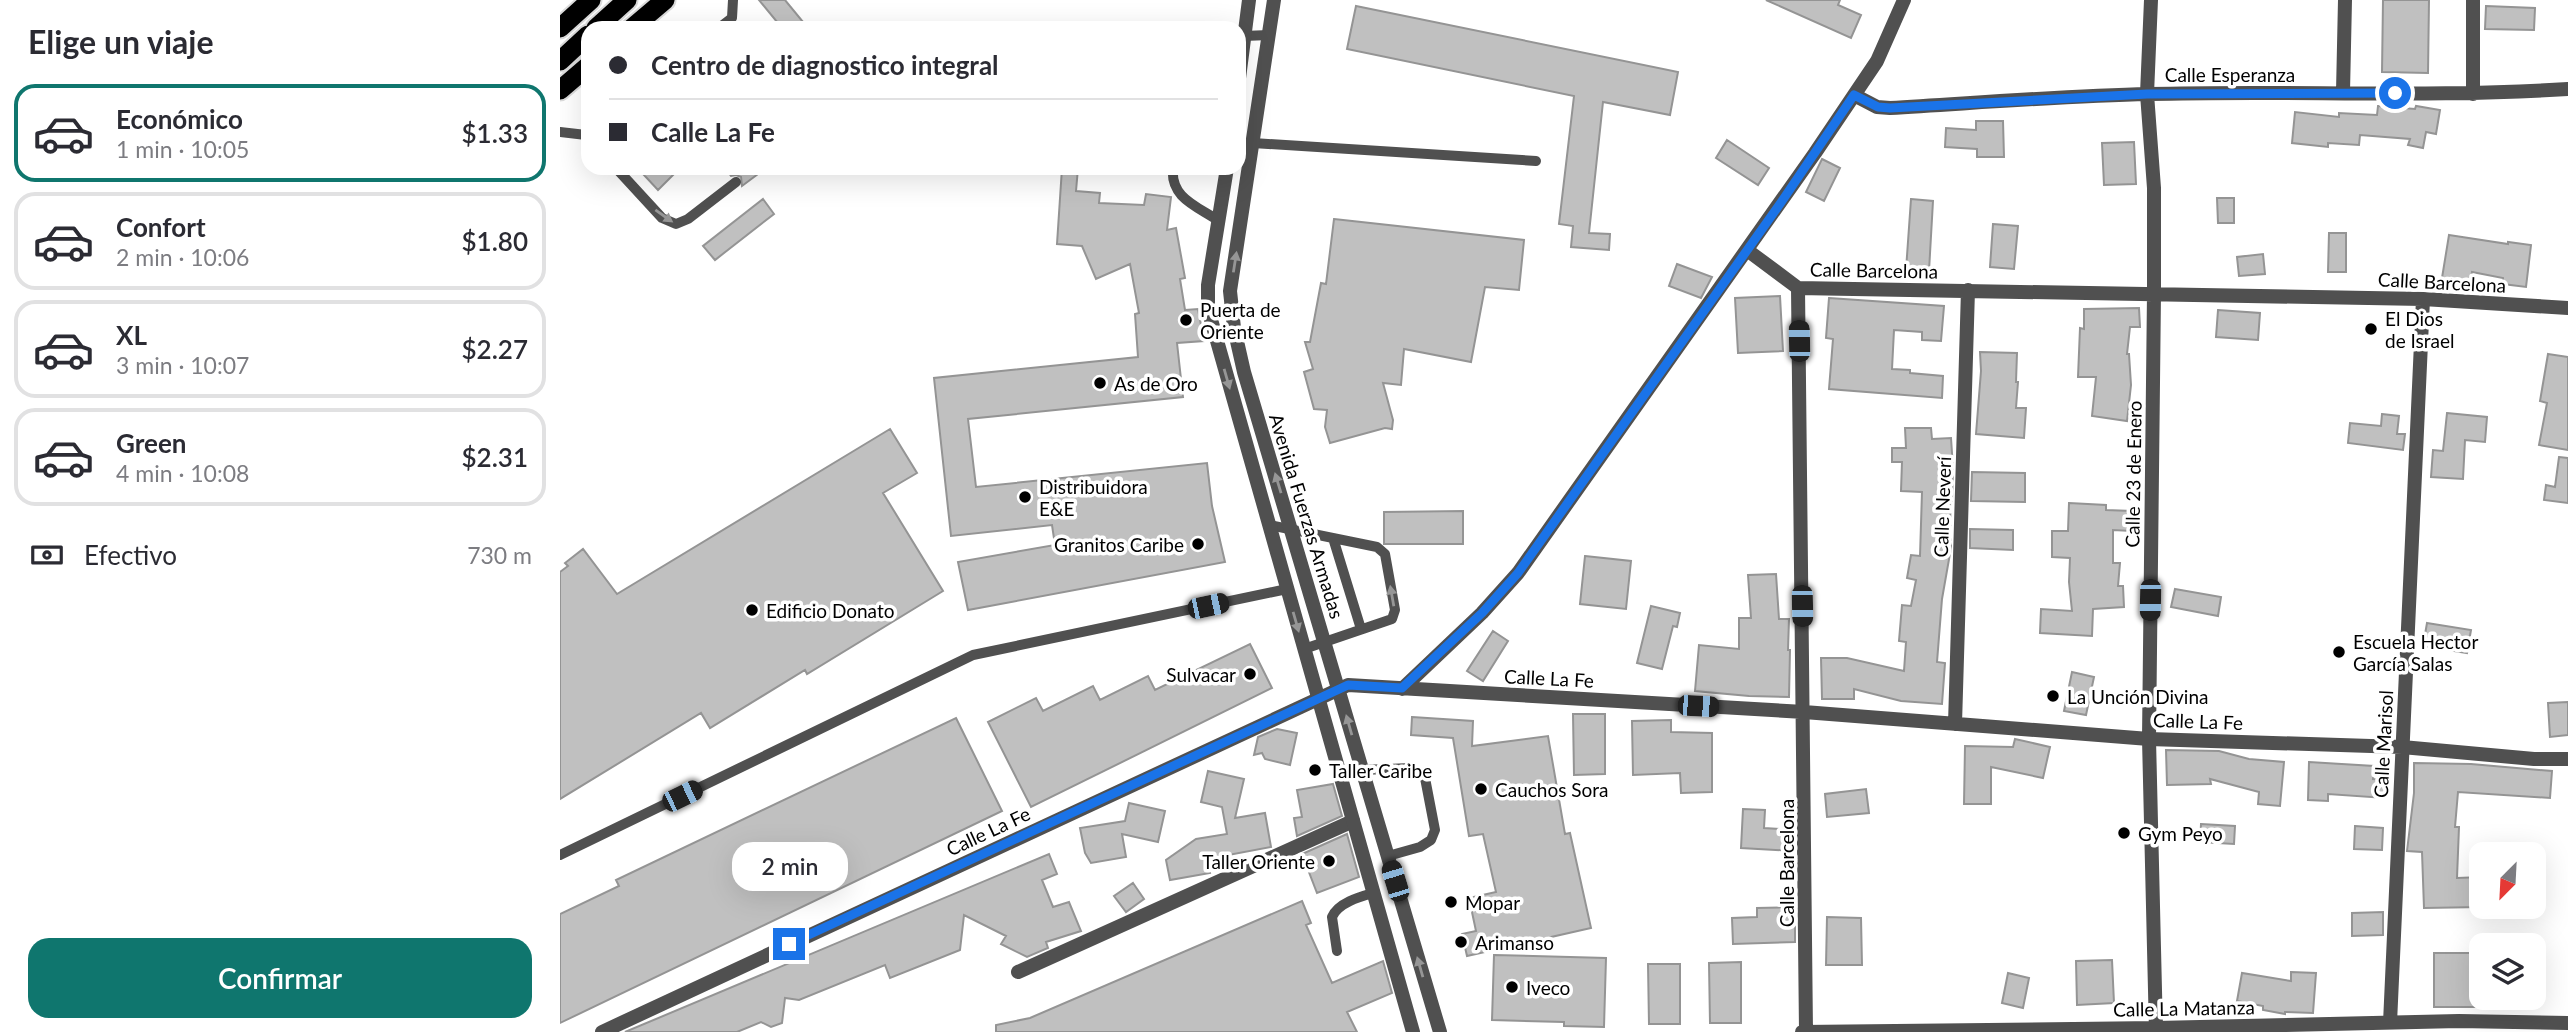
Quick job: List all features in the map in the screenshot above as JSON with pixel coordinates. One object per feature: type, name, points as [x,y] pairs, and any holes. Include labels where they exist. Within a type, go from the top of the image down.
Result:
[{"type":"highway","points":[[560,28],[591,0]]},
{"type":"highway","points":[[604,21],[627,0]]},
{"type":"highway","points":[[640,21],[665,0]]},
{"type":"highway","points":[[560,61],[581,42]]},
{"type":"highway","points":[[560,90],[581,72]]},
{"type":"street","points":[[1245,21],[1249,0]]},
{"type":"street","name":"Avenida Fuerzas Armadas","points":[[1274,0],[1230,291],[1231,307],[1244,372],[1440,1032]]},
{"type":"street","points":[[1402,688],[1482,613],[1518,573],[1877,61],[1904,0]]},
{"type":"street","name":"Calle 23 de Enero","points":[[2151,0],[2147,94],[2154,188],[2154,293],[2149,739],[2156,1030]]},
{"type":"street","points":[[2343,92],[2345,0]]},
{"type":"street","points":[[2473,0],[2473,94]]},
{"type":"street","name":"Calle Esperanza","points":[[1854,95],[1878,107],[1890,108],[2147,94],[2473,94],[2568,89]]},
{"type":"street","name":"Avenida Fuerzas Armadas","points":[[1226,175],[1208,285],[1208,309],[1413,1032]]},
{"type":"street","points":[[1747,250],[1798,288]]},
{"type":"street","name":"Calle Barcelona","points":[[1805,1032],[1798,288],[2423,299],[2568,309]]},
{"type":"street","name":"Calle Neverí","points":[[1955,724],[1968,290]]},
{"type":"street","name":"Calle Marisol","points":[[2390,1023],[2423,299]]},
{"type":"street","name":"Calle La Fe","points":[[602,1032],[1348,685],[1804,712],[2149,739],[2402,747],[2534,759],[2568,759]]},
{"type":"street","points":[[1018,972],[1353,821]]},
{"type":"street","name":"Calle La Matanza","points":[[1805,1032],[2156,1030],[2390,1023],[2459,1027],[2568,1024]]},
{"type":"lane","points":[[733,0],[734,21]]},
{"type":"lane","points":[[728,21],[732,18]]},
{"type":"lane","points":[[1246,38],[1269,35]]},
{"type":"lane","points":[[560,132],[581,134]]},
{"type":"lane","points":[[1253,143],[1536,161]]},
{"type":"lane","points":[[625,175],[662,218],[676,224],[688,219],[736,182]]},
{"type":"lane","points":[[1173,175],[1173,187],[1181,196],[1219,221]]},
{"type":"lane","points":[[1269,525],[1377,547],[1385,554],[1394,615],[1392,619],[1304,649]]},
{"type":"lane","points":[[1334,538],[1362,629]]},
{"type":"lane","points":[[560,855],[973,655],[1287,589]]},
{"type":"lane","points":[[1362,770],[1411,768],[1419,771],[1425,778],[1435,830],[1431,841],[1388,856]]},
{"type":"lane","points":[[1336,951],[1332,917],[1334,912],[1361,896],[1373,893]]},
{"type":"building","points":[[759,0],[785,0],[802,21],[776,21]]},
{"type":"building","points":[[1766,0],[1840,0],[1838,5],[1861,15],[1851,38]]},
{"type":"building","points":[[2383,0],[2429,0],[2428,73],[2382,72]]},
{"type":"building","points":[[1356,6],[1678,72],[1670,115],[1603,102],[1589,233],[1610,234],[1609,250],[1571,247],[1573,226],[1559,224],[1574,96],[1347,49]]},
{"type":"building","points":[[2486,6],[2535,8],[2534,30],[2485,29]]},
{"type":"building","points":[[2378,106],[2415,109],[2416,106],[2440,110],[2436,134],[2426,132],[2423,148],[2408,145],[2410,139],[2360,135],[2359,145],[2328,143],[2328,147],[2292,143],[2295,112],[2339,117],[2339,113],[2377,115]]},
{"type":"building","points":[[1976,121],[2003,121],[2004,157],[1977,157],[1977,149],[1945,147],[1946,128],[1976,130]]},
{"type":"building","points":[[1727,140],[1769,168],[1758,185],[1716,158]]},
{"type":"building","points":[[2134,142],[2136,184],[2104,185],[2102,143]]},
{"type":"building","points":[[1822,159],[1840,168],[1824,201],[1806,192]]},
{"type":"building","points":[[644,175],[673,175],[658,190]]},
{"type":"building","points":[[736,175],[757,175],[742,186],[741,177]]},
{"type":"building","points":[[1062,175],[1077,175],[1076,191],[1100,193],[1099,203],[1144,205],[1146,194],[1171,197],[1167,230],[1176,228],[1185,278],[1180,279],[1185,310],[1198,309],[1204,341],[1177,343],[1183,397],[968,419],[976,487],[1207,463],[1212,506],[1225,562],[968,610],[958,562],[1055,545],[1052,525],[951,536],[934,378],[1138,357],[1135,314],[1139,313],[1130,264],[1096,279],[1082,246],[1057,244]]},
{"type":"building","points":[[2217,198],[2234,198],[2234,223],[2218,223]]},
{"type":"building","points":[[763,199],[774,214],[715,260],[703,246]]},
{"type":"building","points":[[1911,199],[1933,201],[1929,271],[1906,270]]},
{"type":"building","points":[[1334,219],[1524,240],[1519,290],[1485,287],[1471,362],[1404,349],[1401,385],[1383,383],[1393,420],[1392,429],[1385,428],[1330,443],[1325,427],[1327,410],[1314,409],[1304,372],[1313,369],[1305,342],[1310,342],[1321,283],[1326,284]]},
{"type":"building","points":[[1993,224],[2018,226],[2014,269],[1990,267]]},
{"type":"building","points":[[2329,233],[2346,233],[2346,272],[2328,272]]},
{"type":"building","points":[[2449,235],[2531,245],[2526,287],[2503,284],[2503,278],[2472,272],[2471,282],[2442,278]]},
{"type":"building","points":[[2263,254],[2265,274],[2239,276],[2237,257]]},
{"type":"building","points":[[1677,264],[1712,277],[1701,298],[1669,286]]},
{"type":"building","points":[[1780,296],[1783,351],[1738,353],[1735,298]]},
{"type":"building","points":[[1829,298],[1944,306],[1941,341],[1922,340],[1922,332],[1894,330],[1892,369],[1943,376],[1942,398],[1829,389],[1833,339],[1826,338]]},
{"type":"building","points":[[2139,308],[2140,327],[2130,327],[2127,354],[2131,385],[2127,421],[2092,416],[2096,377],[2078,377],[2080,328],[2084,329],[2084,309]]},
{"type":"building","points":[[2218,310],[2260,313],[2258,340],[2216,337]]},
{"type":"building","points":[[1980,352],[2017,353],[2016,408],[2026,408],[2024,438],[1976,434]]},
{"type":"building","points":[[2548,354],[2568,357],[2568,450],[2539,445],[2547,403],[2540,401]]},
{"type":"building","points":[[2447,413],[2487,417],[2485,442],[2465,440],[2463,479],[2431,477],[2433,450],[2443,451]]},
{"type":"building","points":[[2382,414],[2399,416],[2397,434],[2405,434],[2403,450],[2348,443],[2350,423],[2381,426]]},
{"type":"building","points":[[1905,428],[1931,428],[1932,439],[1951,438],[1951,548],[1942,599],[1937,662],[1945,663],[1942,704],[1901,701],[1854,689],[1854,699],[1822,699],[1821,658],[1847,658],[1904,671],[1906,642],[1899,641],[1902,605],[1911,606],[1916,580],[1907,578],[1911,555],[1920,556],[1922,492],[1901,491],[1902,462],[1892,462],[1892,448],[1906,448]]},
{"type":"building","name":"Edificio Donato","points":[[890,429],[917,473],[883,493],[943,591],[807,674],[805,670],[710,728],[701,713],[560,799],[560,572],[568,566],[565,563],[583,549],[617,594]]},
{"type":"building","points":[[2559,457],[2568,458],[2568,503],[2544,500],[2546,485],[2555,487]]},
{"type":"building","points":[[1972,472],[2025,473],[2025,502],[1971,501]]},
{"type":"building","points":[[2069,503],[2106,505],[2106,510],[2132,511],[2131,531],[2113,530],[2113,563],[2120,563],[2118,586],[2123,586],[2124,607],[2093,609],[2092,636],[2040,633],[2041,609],[2072,611],[2070,558],[2052,557],[2052,531],[2068,531]]},
{"type":"building","points":[[1463,511],[1463,544],[1384,544],[1384,512]]},
{"type":"building","points":[[1970,529],[2013,530],[2013,550],[1970,548]]},
{"type":"building","points":[[1585,556],[1631,561],[1626,609],[1580,604]]},
{"type":"building","points":[[1776,574],[1779,619],[1789,619],[1789,697],[1695,691],[1699,645],[1739,649],[1739,618],[1751,618],[1748,575]]},
{"type":"building","points":[[2175,589],[2221,597],[2218,616],[2171,607]]},
{"type":"building","points":[[1651,606],[1680,613],[1677,627],[1673,626],[1662,669],[1637,663]]},
{"type":"building","points":[[2427,623],[2471,630],[2467,653],[2423,646]]},
{"type":"building","points":[[1493,631],[1508,641],[1483,681],[1467,671]]},
{"type":"building","points":[[1250,644],[1272,688],[1031,807],[988,722],[1036,698],[1043,711],[1093,686],[1100,700],[1148,676],[1155,690]]},
{"type":"building","points":[[2072,672],[2094,677],[2086,715],[2064,711]]},
{"type":"building","points":[[2568,702],[2568,735],[2550,737],[2548,703]]},
{"type":"building","points":[[1573,714],[1605,714],[1605,774],[1574,775]]},
{"type":"building","points":[[1412,717],[1473,721],[1472,746],[1548,736],[1565,834],[1570,833],[1591,928],[1467,956],[1462,934],[1476,931],[1469,898],[1496,892],[1483,834],[1469,836],[1453,738],[1411,735]]},
{"type":"building","points":[[956,718],[1002,811],[560,1023],[560,914],[619,886],[616,880]]},
{"type":"building","points":[[1671,720],[1671,732],[1712,733],[1712,792],[1681,793],[1680,773],[1633,775],[1632,721]]},
{"type":"building","points":[[1277,729],[1297,733],[1290,765],[1265,759],[1262,753],[1254,755],[1258,737]]},
{"type":"building","points":[[2015,739],[2050,747],[2043,778],[1991,767],[1991,804],[1964,804],[1965,746],[2013,747]]},
{"type":"building","points":[[2166,750],[2219,751],[2249,759],[2284,762],[2280,806],[2258,804],[2259,792],[2210,779],[2211,784],[2167,785]]},
{"type":"building","points":[[2309,762],[2374,766],[2373,779],[2386,780],[2385,798],[2328,794],[2328,801],[2308,800]]},
{"type":"building","points":[[2414,763],[2471,764],[2552,771],[2550,798],[2458,792],[2455,827],[2459,827],[2457,878],[2469,878],[2469,907],[2424,908],[2422,852],[2407,851],[2414,793]]},
{"type":"building","points":[[1208,771],[1244,779],[1235,818],[1265,813],[1271,847],[1207,859],[1210,873],[1170,880],[1166,860],[1196,839],[1227,834],[1222,807],[1201,802]]},
{"type":"building","points":[[1333,784],[1342,816],[1297,836],[1294,818],[1302,817],[1297,790]]},
{"type":"building","points":[[1866,789],[1869,813],[1827,817],[1825,794]]},
{"type":"building","points":[[1129,803],[1165,811],[1158,842],[1122,834],[1126,857],[1091,863],[1085,853],[1080,828],[1125,821]]},
{"type":"building","points":[[1743,809],[1765,810],[1764,828],[1794,830],[1794,851],[1741,848]]},
{"type":"building","points":[[2201,824],[2235,826],[2234,844],[2200,842]]},
{"type":"building","points":[[2355,826],[2383,828],[2382,850],[2354,849]]},
{"type":"building","points":[[1347,834],[1359,877],[1317,893],[1302,854]]},
{"type":"building","points":[[1049,854],[1057,874],[1042,880],[1053,907],[1069,902],[1081,931],[1046,942],[1048,948],[1027,957],[1001,944],[1006,936],[964,915],[960,950],[890,978],[885,965],[799,1000],[785,998],[782,1023],[771,1027],[761,1022],[737,1032],[625,1032]]},
{"type":"building","points":[[1133,883],[1144,899],[1126,912],[1114,896]]},
{"type":"building","points":[[1302,901],[1311,923],[1306,925],[1332,983],[1383,961],[1392,993],[1347,1012],[1357,1032],[996,1032],[996,1025],[1030,1018]]},
{"type":"building","points":[[1795,907],[1795,942],[1733,944],[1732,918],[1757,917],[1757,908]]},
{"type":"building","points":[[2383,912],[2383,935],[2352,936],[2352,913]]},
{"type":"building","points":[[1827,917],[1861,918],[1862,965],[1826,965]]},
{"type":"building","points":[[2434,953],[2469,953],[2469,1007],[2434,1007]]},
{"type":"building","points":[[1494,955],[1606,958],[1604,1027],[1564,1026],[1564,1022],[1492,1020]]},
{"type":"building","points":[[2112,960],[2114,1003],[2077,1005],[2076,961]]},
{"type":"building","points":[[1741,962],[1741,1023],[1710,1023],[1709,963]]},
{"type":"building","points":[[1648,964],[1680,964],[1680,1024],[1649,1024]]},
{"type":"building","points":[[2291,972],[2316,973],[2313,1013],[2285,1014],[2237,1001],[2242,973],[2291,981]]},
{"type":"building","points":[[2008,973],[2029,978],[2023,1008],[2002,1003]]},
{"type":"place","name":"Puerta de Oriente","points":[[1186,320]]},
{"type":"place","name":"El Dios de Israel","points":[[2371,329]]},
{"type":"place","name":"As de Oro","points":[[1100,383]]},
{"type":"place","name":"Distribuidora E&E","points":[[1025,497]]},
{"type":"place","name":"Granitos Caribe","points":[[1198,544]]},
{"type":"place","name":"Edificio Donato","points":[[752,610]]},
{"type":"place","name":"Escuela Hector García Salas","points":[[2339,652]]},
{"type":"place","name":"Sulvacar","points":[[1250,674]]},
{"type":"place","name":"La Unción Divina","points":[[2053,696]]},
{"type":"place","name":"Taller Caribe","points":[[1315,770]]},
{"type":"place","name":"Cauchos Sora","points":[[1481,789]]},
{"type":"place","name":"Gym Peyo","points":[[2124,833]]},
{"type":"place","name":"Taller Oriente","points":[[1329,861]]},
{"type":"place","name":"Mopar","points":[[1451,902]]},
{"type":"place","name":"Arimanso","points":[[1461,942]]},
{"type":"place","name":"Iveco","points":[[1512,987]]},
{"type":"route","points":[[789,944],[1348,685],[1402,688],[1416,677],[1482,613],[1518,573],[1854,95],[1878,107],[1890,108],[2147,94],[2395,93]]}]
